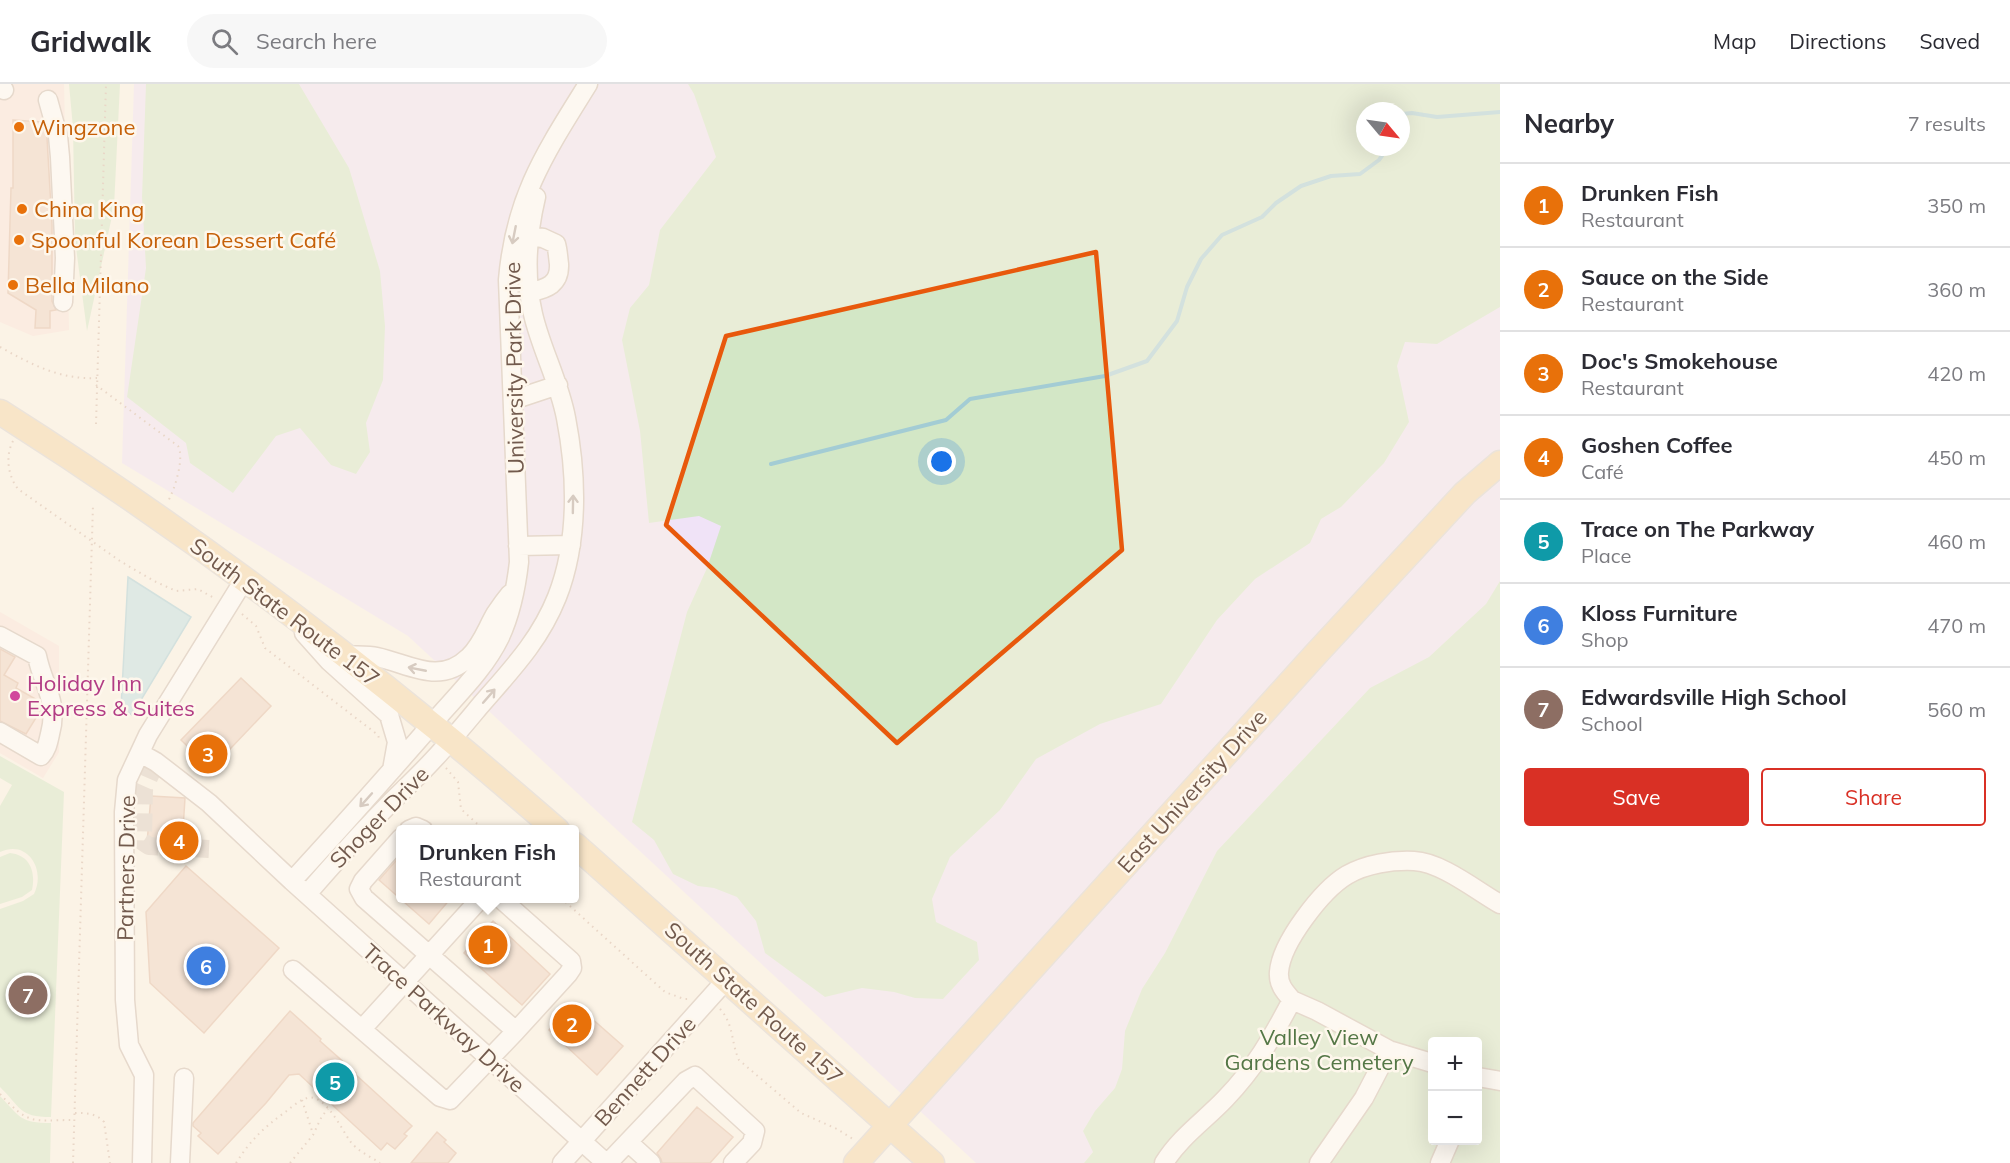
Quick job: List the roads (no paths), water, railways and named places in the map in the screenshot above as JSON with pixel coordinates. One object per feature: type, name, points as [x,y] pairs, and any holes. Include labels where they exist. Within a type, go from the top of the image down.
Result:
[{"type":"main road","name":"South State Route 157","points":[[0,412],[158,517],[345,655],[432,724],[550,825]]},
{"type":"main road","name":"East University Drive","points":[[861,1158],[1378,587],[1465,493],[1500,463]]},
{"type":"main road","name":"South State Route 157","points":[[579,849],[932,1163]]},
{"type":"street","name":"University Park Drive","points":[[432,724],[489,656],[509,616],[517,586],[519,546],[508,280],[514,232],[530,182],[541,160],[588,84]]},
{"type":"street","points":[[48,100],[58,136],[60,157],[65,258],[63,302]]},
{"type":"street","name":"University Park Drive","points":[[451,740],[530,648],[547,620],[558,595],[571,546],[574,485],[572,453],[558,385],[533,315],[528,276],[529,236],[538,187],[562,125]]},
{"type":"street","points":[[529,236],[551,240],[556,244],[559,270],[556,282],[530,292]]},
{"type":"street","points":[[513,400],[558,385]]},
{"type":"street","points":[[519,546],[571,546]]},
{"type":"street","name":"Partners Drive","points":[[142,1163],[144,1075],[129,1045],[125,1000],[124,812],[127,780],[148,735],[244,580]]},
{"type":"street","points":[[345,655],[375,657],[422,671],[450,669],[469,657],[481,642],[497,612],[517,586]]},
{"type":"street","name":"Shoger Drive","points":[[285,611],[329,661],[389,715],[397,742],[392,770]]},
{"type":"street","points":[[0,636],[37,656],[39,669],[48,686],[53,704],[52,726],[46,750],[41,756],[0,732]]},
{"type":"street","name":"Shoger Drive","points":[[292,881],[432,724]]},
{"type":"street","name":"Shoger Drive","points":[[307,894],[451,740]]},
{"type":"street","name":"Trace Parkway Drive","points":[[140,753],[150,758],[209,803],[292,881],[607,1163]]},
{"type":"street","points":[[396,844],[363,881],[359,889],[364,898],[516,1031]]},
{"type":"street","points":[[1428,1062],[1389,1050],[1292,1000],[1281,987],[1279,972],[1284,953],[1302,922],[1322,897],[1347,875],[1377,864],[1416,861],[1436,867],[1500,904]]},
{"type":"street","points":[[362,1029],[477,903]]},
{"type":"street","points":[[293,970],[440,1097],[450,1100],[572,968],[571,961],[506,903]]},
{"type":"street","name":"Bennett Drive","points":[[562,1163],[727,979]]},
{"type":"street","points":[[1164,1163],[1250,1071],[1261,1056],[1292,1000]]},
{"type":"street","points":[[1319,1163],[1364,1098],[1389,1050]]},
{"type":"street","points":[[607,1163],[686,1081],[695,1076],[755,1131],[752,1143],[733,1163]]},
{"type":"street","points":[[180,1163],[184,1078]]},
{"type":"street","points":[[628,1142],[651,1163]]},
{"type":"street","points":[[1440,1163],[1448,1145]]},
{"type":"water","points":[[128,577],[191,617],[132,715],[121,708]]},
{"type":"waterway","points":[[1410,113],[1437,117],[1500,112]]},
{"type":"waterway","points":[[771,464],[946,420],[970,399],[1105,376],[1147,361],[1177,321],[1187,287],[1201,259],[1222,235],[1262,217],[1276,203],[1301,186],[1331,176],[1360,174],[1382,156]]},
{"type":"tunnel","points":[[156,762],[144,789],[143,842],[149,846],[209,849]]},
{"type":"place","name":"Wingzone","points":[[19,127]]},
{"type":"place","name":"China King","points":[[22,209]]},
{"type":"place","name":"Spoonful Korean Dessert Café","points":[[19,240]]},
{"type":"place","name":"Bella Milano","points":[[13,285]]},
{"type":"place","name":"Holiday Inn Express & Suites","points":[[15,696]]},
{"type":"place","name":"Doc's Smokehouse","points":[[208,754]]},
{"type":"place","name":"Goshen Coffee","points":[[179,841]]},
{"type":"place","name":"Drunken Fish","points":[[488,945]]},
{"type":"place","name":"Kloss Furniture","points":[[206,966]]},
{"type":"place","name":"Edwardsville High School","points":[[28,995]]},
{"type":"place","name":"Sauce on the Side","points":[[572,1024]]},
{"type":"place","name":"Trace on The Parkway","points":[[335,1082]]},
{"type":"park label","name":"Valley View Gardens Cemetery","points":[[1319,1050]]}]
